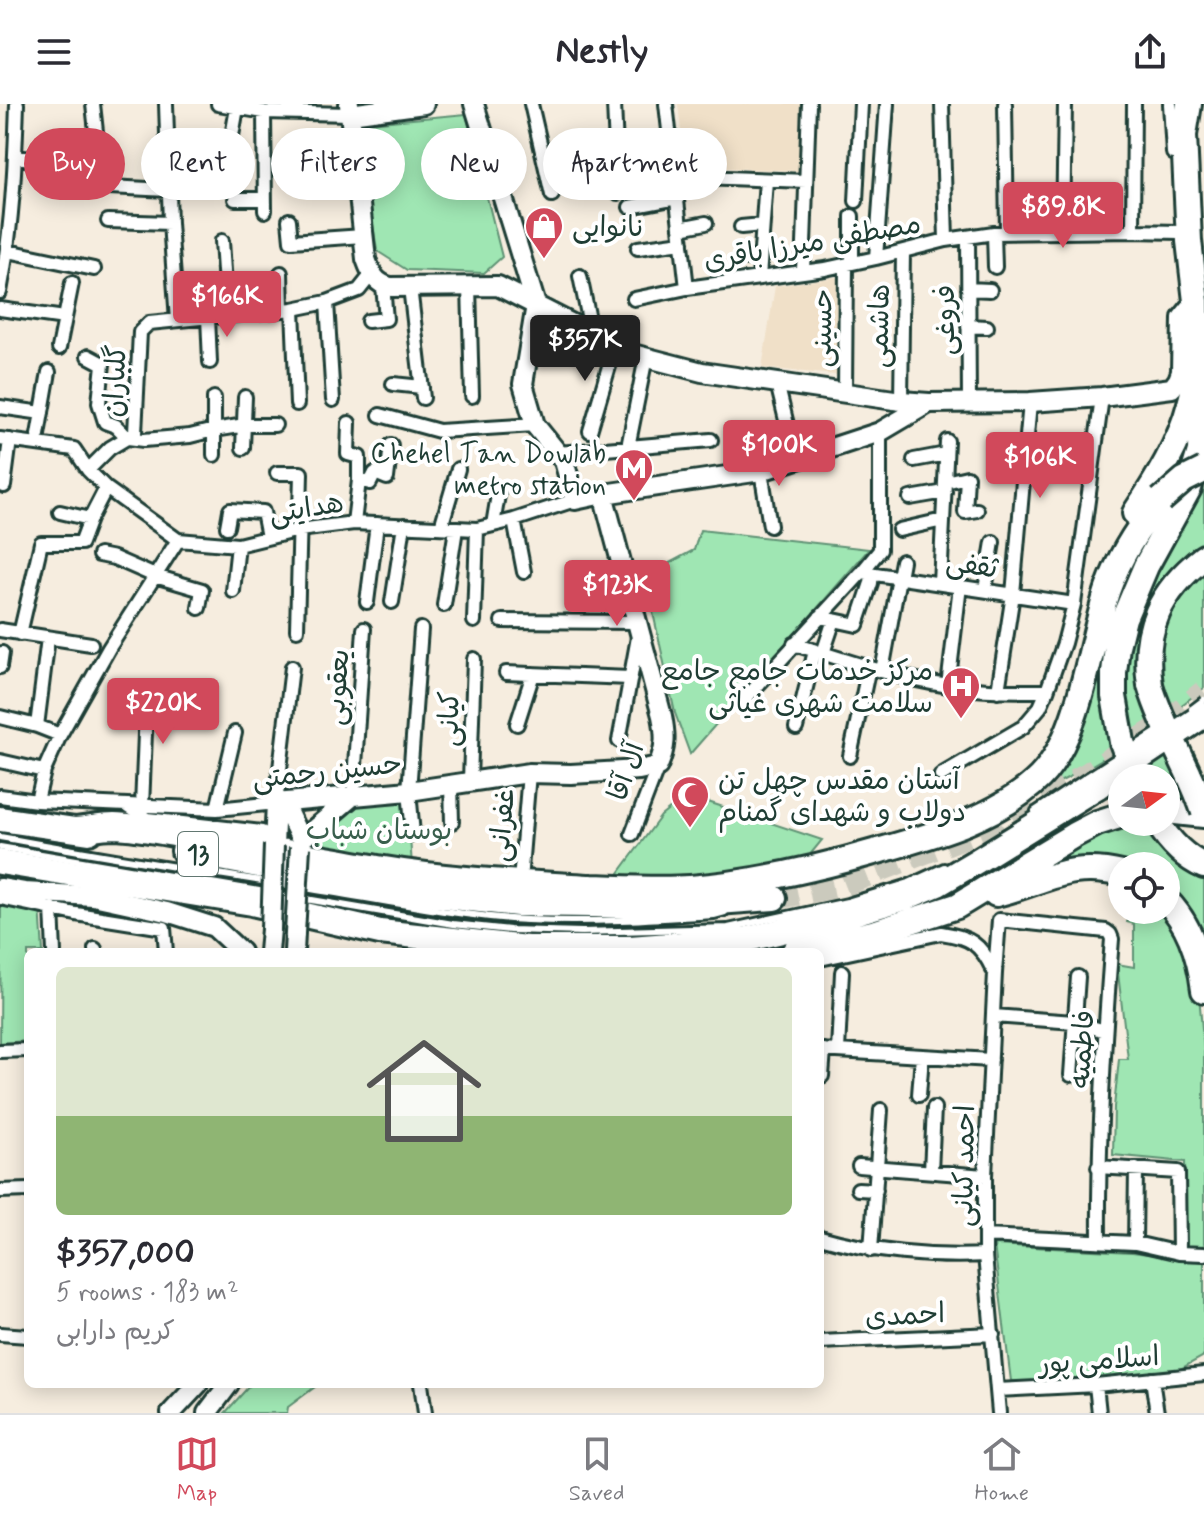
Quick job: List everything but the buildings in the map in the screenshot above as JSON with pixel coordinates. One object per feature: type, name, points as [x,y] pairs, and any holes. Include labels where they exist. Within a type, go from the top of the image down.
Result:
[{"type":"highway","points":[[1130,764],[1122,742],[1114,696],[1117,646],[1124,618],[1146,566],[1189,488],[1198,461],[1201,431],[1196,301],[1184,237],[1184,135],[1191,104]]},
{"type":"highway","points":[[1191,104],[1204,185]]},
{"type":"highway","points":[[857,857],[1008,784],[1039,753],[1063,704],[1089,610],[1108,557],[1147,495],[1184,424],[1197,366]]},
{"type":"highway","points":[[75,830],[116,826],[253,845],[425,876],[622,889],[690,888],[756,880],[857,857],[929,836],[983,815],[1028,788],[1050,766],[1068,729],[1083,686],[1108,590],[1130,541],[1161,500],[1184,480],[1204,470]]},
{"type":"highway","points":[[1180,812],[1204,814],[1160,716],[1150,685],[1148,655],[1154,619],[1163,601],[1175,584],[1204,557]]},
{"type":"highway","name":"13","points":[[0,862],[252,903],[380,932],[527,948],[630,948],[748,939],[840,917],[907,897],[938,884],[1011,842],[1093,781],[1196,713]]},
{"type":"highway","name":"13","points":[[0,819],[75,830],[396,891],[518,904],[663,906],[772,898]]},
{"type":"highway","points":[[967,902],[1074,835],[1108,819]]},
{"type":"highway","points":[[1167,836],[1192,861],[1204,866]]},
{"type":"highway","points":[[811,948],[877,932],[1004,893],[1041,878],[1066,872],[1108,872]]},
{"type":"highway","points":[[1180,916],[1188,930],[1204,990]]},
{"type":"highway","points":[[380,932],[450,948]]},
{"type":"main road","points":[[424,104],[349,109],[366,259],[377,280],[410,287],[498,286],[629,353],[702,372],[929,403],[1030,402],[1172,388],[1181,372],[1182,318],[1196,301]]},
{"type":"main road","points":[[474,104],[536,305],[523,384],[535,425],[564,461],[575,500],[761,471],[880,432],[929,403]]},
{"type":"main road","name":"آل آقا","points":[[603,494],[666,737],[658,766]]},
{"type":"main road","name":"حسین رحمتی","points":[[280,802],[409,791],[529,773],[571,774],[658,766]]},
{"type":"main road","points":[[301,844],[353,796]]},
{"type":"main road","points":[[269,948],[274,843],[280,802]]},
{"type":"main road","points":[[280,802],[301,844],[294,943]]},
{"type":"main road","points":[[0,888],[93,896],[167,912],[214,927],[237,948]]},
{"type":"main road","points":[[171,1413],[194,1388]]},
{"type":"main road","points":[[207,1413],[226,1388]]},
{"type":"street","points":[[0,292],[8,251],[5,203],[16,157],[17,104]]},
{"type":"street","points":[[93,104],[96,128]]},
{"type":"street","points":[[166,104],[167,128]]},
{"type":"street","points":[[218,104],[264,112],[349,109]]},
{"type":"street","points":[[531,104],[543,156]]},
{"type":"street","points":[[614,104],[615,128]]},
{"type":"street","points":[[666,104],[669,128]]},
{"type":"street","points":[[803,272],[809,104]]},
{"type":"street","points":[[856,201],[861,104]]},
{"type":"street","points":[[876,258],[887,104]]},
{"type":"street","points":[[942,104],[946,240],[1001,232],[1133,231],[1184,237],[1170,104]]},
{"type":"street","points":[[995,267],[1001,232],[1005,104]]},
{"type":"street","points":[[1063,232],[1065,104]]},
{"type":"street","points":[[1133,231],[1134,104]]},
{"type":"street","points":[[233,128],[237,108]]},
{"type":"street","points":[[240,200],[264,205],[264,112]]},
{"type":"street","points":[[16,157],[24,158]]},
{"type":"street","points":[[727,178],[806,181]]},
{"type":"street","points":[[759,278],[766,180]]},
{"type":"street","points":[[169,200],[177,320],[288,310],[327,302],[377,280],[386,319],[368,321]]},
{"type":"street","points":[[630,207],[667,200]]},
{"type":"street","points":[[677,200],[687,288]]},
{"type":"street","name":"حسینی","points":[[845,392],[852,216]]},
{"type":"street","points":[[289,220],[291,241],[363,236]]},
{"type":"street","points":[[108,221],[170,223]]},
{"type":"street","points":[[680,228],[706,223]]},
{"type":"street","points":[[741,227],[762,225]]},
{"type":"street","name":"فروغی","points":[[968,237],[969,403]]},
{"type":"street","name":"مصطفی میرزا باقری","points":[[634,299],[849,264],[946,240]]},
{"type":"street","points":[[222,241],[227,316]]},
{"type":"street","points":[[638,248],[682,242]]},
{"type":"street","points":[[8,251],[94,269]]},
{"type":"street","name":"هاشمی","points":[[901,401],[903,252]]},
{"type":"street","points":[[743,258],[760,258]]},
{"type":"street","points":[[281,273],[288,310],[297,404]]},
{"type":"street","points":[[580,276],[592,334]]},
{"type":"street","points":[[59,348],[72,283]]},
{"type":"street","points":[[469,286],[472,396]]},
{"type":"street","points":[[393,384],[423,392],[410,287]]},
{"type":"street","points":[[968,289],[990,290]]},
{"type":"street","points":[[327,302],[333,400]]},
{"type":"street","points":[[0,309],[65,318]]},
{"type":"street","points":[[208,317],[210,362]]},
{"type":"street","name":"گلباران","points":[[88,470],[110,448],[135,433],[140,332],[149,323],[177,320]]},
{"type":"street","points":[[968,326],[987,327]]},
{"type":"street","points":[[590,431],[615,346]]},
{"type":"street","points":[[88,356],[103,364],[99,403],[105,422],[116,426],[128,438],[144,440],[190,436],[245,425],[275,425]]},
{"type":"street","points":[[628,447],[646,357]]},
{"type":"street","points":[[38,435],[49,372]]},
{"type":"street","points":[[777,383],[790,437]]},
{"type":"street","points":[[243,448],[245,397]]},
{"type":"street","points":[[941,775],[1023,727],[1040,707],[1047,691],[1074,604],[1102,397]]},
{"type":"street","points":[[214,398],[214,455]]},
{"type":"street","points":[[998,691],[1013,594],[1030,402]]},
{"type":"street","points":[[0,407],[42,413]]},
{"type":"street","points":[[380,415],[439,431],[535,425]]},
{"type":"street","points":[[349,423],[348,454],[359,457],[354,523]]},
{"type":"street","points":[[744,700],[794,644],[867,572],[880,550],[880,432]]},
{"type":"street","points":[[4,486],[5,440],[74,449],[88,470],[106,488],[178,540],[89,680],[44,771],[37,801]]},
{"type":"street","points":[[558,453],[711,440]]},
{"type":"street","points":[[359,480],[370,483],[375,473],[387,478],[391,445]]},
{"type":"street","points":[[914,460],[947,448],[940,583]]},
{"type":"street","points":[[441,527],[458,469]]},
{"type":"street","points":[[761,471],[770,526]]},
{"type":"street","points":[[277,473],[301,473],[297,630]]},
{"type":"street","points":[[910,498],[967,477],[965,512],[977,510]]},
{"type":"street","points":[[20,634],[41,543],[81,543],[106,488]]},
{"type":"street","points":[[493,525],[498,495]]},
{"type":"street","name":"هدایتی","points":[[178,540],[238,545],[299,530],[354,523],[477,529],[575,500]]},
{"type":"street","points":[[227,527],[230,510],[263,512],[268,537]]},
{"type":"street","points":[[60,512],[90,519]]},
{"type":"street","points":[[514,520],[524,572]]},
{"type":"street","points":[[899,530],[943,520]]},
{"type":"street","points":[[367,602],[377,524]]},
{"type":"street","points":[[392,602],[404,525]]},
{"type":"street","points":[[444,605],[456,529]]},
{"type":"street","points":[[474,621],[477,529]]},
{"type":"street","points":[[985,590],[993,542]]},
{"type":"street","points":[[233,591],[238,545]]},
{"type":"street","points":[[99,555],[202,590],[199,608]]},
{"type":"street","points":[[850,756],[902,561]]},
{"type":"street","points":[[820,617],[857,625],[871,583],[867,572]]},
{"type":"street","name":"ثقفی","points":[[867,572],[1074,604]]},
{"type":"street","points":[[948,686],[960,586]]},
{"type":"street","points":[[796,728],[819,652],[834,620]]},
{"type":"street","points":[[502,621],[638,626],[619,741]]},
{"type":"street","name":"یعقوبی","points":[[353,796],[364,629]]},
{"type":"street","points":[[413,834],[409,791],[421,629]]},
{"type":"street","points":[[0,630],[91,644]]},
{"type":"street","points":[[37,726],[48,638]]},
{"type":"street","points":[[794,644],[875,669],[948,686],[998,691],[1047,691]]},
{"type":"street","points":[[0,667],[2,653]]},
{"type":"street","name":"کیانی","points":[[470,781],[474,659]]},
{"type":"street","points":[[280,802],[292,667]]},
{"type":"street","points":[[506,673],[630,678]]},
{"type":"street","points":[[517,724],[533,674]]},
{"type":"street","points":[[139,693],[146,709],[142,807]]},
{"type":"street","points":[[0,717],[60,735]]},
{"type":"street","points":[[217,809],[235,733]]},
{"type":"street","points":[[0,761],[44,771]]},
{"type":"street","name":"آل آقا","points":[[632,834],[658,766]]},
{"type":"street","name":"غفرانی","points":[[520,881],[529,773]]},
{"type":"street","points":[[451,784],[452,822]]},
{"type":"street","name":"حسین رحمتی","points":[[0,796],[37,801],[217,809],[280,802]]},
{"type":"street","points":[[125,806],[147,819],[262,832],[274,843]]},
{"type":"street","points":[[0,898],[164,928],[166,948]]},
{"type":"street","points":[[52,908],[54,948]]},
{"type":"street","name":"احمد کیانی","points":[[999,1413],[985,1255],[985,1176],[999,920],[1106,931],[1110,934]]},
{"type":"street","points":[[824,958],[941,933],[961,936],[977,945],[995,973]]},
{"type":"street","name":"فاطمیه","points":[[1099,1241],[1098,1167],[1110,934]]},
{"type":"street","points":[[838,1050],[842,972]]},
{"type":"street","points":[[1071,1075],[1078,977]]},
{"type":"street","points":[[994,1016],[1074,1022],[1105,1031]]},
{"type":"street","points":[[0,1051],[24,1050]]},
{"type":"street","points":[[824,1050],[991,1060]]},
{"type":"street","points":[[919,1095],[922,1056]]},
{"type":"street","points":[[931,1171],[934,1108]]},
{"type":"street","points":[[871,1250],[881,1110]]},
{"type":"street","points":[[859,1166],[985,1176]]},
{"type":"street","points":[[1098,1167],[1178,1172],[1179,1253]]},
{"type":"street","points":[[1135,1243],[1136,1169]]},
{"type":"street","points":[[858,1189],[876,1190]]},
{"type":"street","points":[[0,1191],[24,1190]]},
{"type":"street","points":[[985,1236],[1135,1243],[1179,1253],[1204,1254]]},
{"type":"street","points":[[824,1238],[871,1250],[985,1255]]},
{"type":"street","points":[[0,1334],[24,1336]]},
{"type":"street","name":"احمدی","points":[[824,1342],[993,1334]]},
{"type":"street","name":"اسلامی پور","points":[[997,1390],[1096,1385],[1204,1374]]},
{"type":"street","points":[[1152,1379],[1157,1413]]},
{"type":"street","points":[[1096,1385],[1099,1413]]},
{"type":"street","points":[[422,1388],[425,1413]]},
{"type":"lane","points":[[1196,713],[1204,700]]},
{"type":"lane","points":[[1028,816],[1093,781],[1176,720]]},
{"type":"lane","points":[[0,837],[437,910],[525,920],[714,915],[772,898]]},
{"type":"lane","points":[[0,847],[453,924],[510,930],[582,932],[728,928],[847,902],[909,883],[955,862]]},
{"type":"lane","points":[[877,932],[921,937]]},
{"type":"shaded area","points":[[678,104],[800,104],[798,171],[727,168],[727,128],[681,128]]},
{"type":"shaded area","points":[[837,277],[836,375],[762,368],[775,286]]},
{"type":"green space","points":[[466,114],[470,128],[421,128],[421,200],[488,200],[502,257],[484,273],[407,270],[377,251],[369,200],[405,200],[405,128],[359,128],[358,124]]},
{"type":"green space","points":[[1204,475],[1204,549],[1159,598],[1157,724],[1129,742],[1122,698],[1132,618]]},
{"type":"green space","points":[[1166,504],[1127,583],[1117,750],[1016,804],[1047,777],[1114,592]]},
{"type":"green space","points":[[700,530],[869,549],[690,754],[675,713],[645,576],[694,550]]},
{"type":"green space","points":[[1204,563],[1204,688],[1166,717],[1157,693],[1163,611]]},
{"type":"green space","points":[[1170,749],[1177,764],[1148,764]]},
{"type":"green space","points":[[1180,770],[1199,811],[1180,809]]},
{"type":"green space","name":"بوستان شباب","points":[[407,794],[412,866],[308,849],[353,802]]},
{"type":"green space","points":[[687,795],[822,840],[804,862],[728,880],[616,877],[661,816]]},
{"type":"green space","points":[[1108,829],[1108,836],[1162,836],[1180,852],[1108,852],[1108,868],[1000,886]]},
{"type":"green space","points":[[1180,852],[1204,874],[1204,955],[1180,914]]},
{"type":"green space","points":[[1,897],[40,905],[43,948],[24,948],[24,1041],[0,1043]]},
{"type":"green space","points":[[1134,924],[1176,924],[1199,995],[1204,1051],[1204,1252],[1187,1251],[1185,1162],[1113,1155],[1119,1059],[1128,1059],[1117,964],[1134,967]]},
{"type":"green space","points":[[994,1245],[1132,1252],[1204,1261],[1204,1356],[1175,1372],[1084,1382],[1011,1381]]},
{"type":"green space","points":[[247,1388],[314,1388],[288,1407],[287,1413],[225,1413]]},
{"type":"tunnel","points":[[774,898],[842,885],[983,829],[1086,775],[1162,725],[1204,692]]},
{"type":"place","name":"نانوایی","points":[[544,260]]},
{"type":"place","name":"Chehel Tan Dowlab metro station","points":[[634,502]]},
{"type":"place","name":"مرکز خدمات جامع جامع سلامت شهری غیاثی","points":[[961,720]]},
{"type":"place","name":"آستان مقدس چهل تن دولاب و شهدای گمنام","points":[[690,829]]}]
